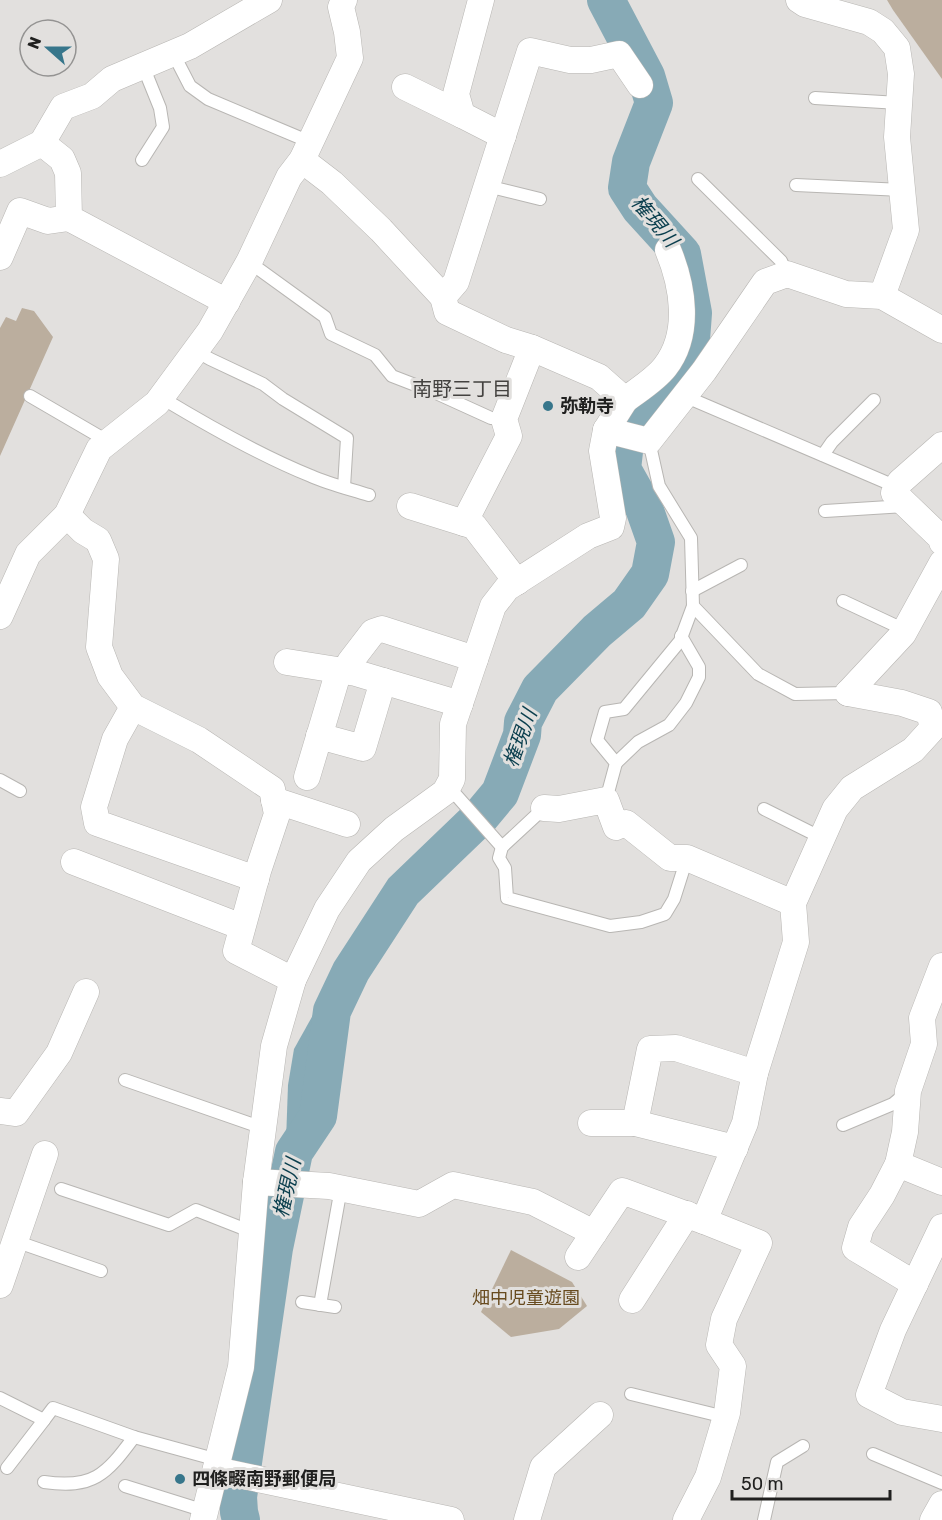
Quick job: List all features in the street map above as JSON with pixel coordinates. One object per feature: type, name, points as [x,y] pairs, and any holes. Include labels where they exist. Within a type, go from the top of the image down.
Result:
[{"type":"street","points":[[0,164],[42,143],[63,108],[92,96],[112,79],[190,46],[269,0]]},
{"type":"street","points":[[1,613],[28,554],[67,515],[99,449],[162,398],[210,331],[227,302],[249,262],[289,177],[306,151],[350,58],[341,7],[344,0]]},
{"type":"street","points":[[462,115],[456,94],[481,0]]},
{"type":"street","points":[[799,0],[805,4],[869,22],[884,31],[897,48],[901,74],[897,137],[906,230],[882,296]]},
{"type":"street","points":[[443,297],[456,282],[530,51],[570,60],[591,60],[619,54],[644,85]]},
{"type":"street","points":[[405,87],[503,136]]},
{"type":"street","points":[[42,143],[62,159],[68,173],[69,218]]},
{"type":"street","points":[[306,151],[332,183],[381,230],[443,297],[447,312],[506,340],[532,348],[600,377],[625,400],[628,436]]},
{"type":"street","points":[[0,257],[20,211],[48,221],[69,218],[227,302]]},
{"type":"street","points":[[625,400],[665,367],[680,339],[681,306],[677,272],[668,250]]},
{"type":"street","points":[[204,1516],[230,1471],[252,1232],[276,1183],[263,1128],[274,1046],[293,980],[327,909],[359,861],[394,829],[445,792],[452,779],[453,724],[493,606],[507,588],[588,536],[611,527],[613,518],[602,451],[628,436],[684,396],[704,371],[765,282],[787,274],[846,294],[882,296],[941,335]]},
{"type":"street","points":[[464,523],[509,436],[504,419],[532,348]]},
{"type":"street","points":[[942,445],[900,482],[903,496],[942,538],[942,542]]},
{"type":"street","points":[[410,506],[474,526],[517,582]]},
{"type":"street","points":[[67,515],[83,531],[98,540],[106,559],[99,647],[110,676],[133,707],[199,740],[272,789],[277,814],[236,951],[293,980]]},
{"type":"street","points":[[848,693],[905,630],[942,563]]},
{"type":"street","points":[[306,777],[345,666],[373,632],[382,629],[475,659]]},
{"type":"street","points":[[287,662],[345,666],[383,681],[460,704]]},
{"type":"street","points":[[319,736],[363,748],[383,681]]},
{"type":"street","points":[[632,1300],[696,1217],[735,1148],[745,1123],[755,1073],[796,942],[793,903],[835,809],[852,788],[913,750],[933,728],[935,715],[902,703],[848,693]]},
{"type":"street","points":[[133,707],[115,739],[94,807],[97,823],[256,879]]},
{"type":"street","points":[[274,800],[347,824]]},
{"type":"street","points":[[544,808],[559,809],[606,800],[616,827],[626,823],[670,858],[687,858],[793,903]]},
{"type":"street","points":[[74,862],[242,927]]},
{"type":"street","points":[[915,1284],[855,1248],[861,1227],[882,1195],[898,1164],[905,1132],[908,1091],[924,1044],[933,1031],[922,1018],[942,966]]},
{"type":"street","points":[[0,1111],[16,1113],[60,1053],[86,992]]},
{"type":"street","points":[[635,1123],[650,1049],[676,1048],[755,1073]]},
{"type":"street","points":[[591,1123],[635,1123],[735,1148]]},
{"type":"street","points":[[0,1285],[45,1154]]},
{"type":"street","points":[[898,1164],[942,1182]]},
{"type":"street","points":[[276,1183],[341,1188],[419,1203],[453,1185],[533,1202],[594,1233]]},
{"type":"street","points":[[578,1257],[622,1191],[696,1217],[759,1243],[724,1319],[719,1345],[733,1366],[725,1417],[708,1477],[686,1520]]},
{"type":"street","points":[[942,1227],[893,1330],[869,1395],[902,1412],[942,1419]]},
{"type":"street","points":[[527,1520],[543,1467],[600,1415]]},
{"type":"street","points":[[230,1471],[377,1512],[451,1520]]},
{"type":"street","points":[[933,1520],[942,1504]]},
{"type":"lane","points":[[173,53],[190,86],[208,99],[306,151]]},
{"type":"lane","points":[[142,160],[163,127],[160,108],[143,66]]},
{"type":"lane","points":[[816,98],[899,103]]},
{"type":"lane","points":[[698,179],[781,261],[787,274]]},
{"type":"lane","points":[[796,184],[902,190]]},
{"type":"lane","points":[[487,186],[540,200]]},
{"type":"lane","points":[[249,262],[325,317],[331,334],[375,355],[392,376],[491,418],[504,419]]},
{"type":"lane","points":[[196,351],[263,384],[283,399],[347,438],[344,487]]},
{"type":"lane","points":[[30,396],[109,441]]},
{"type":"lane","points":[[684,396],[823,455],[903,496]]},
{"type":"lane","points":[[162,398],[265,455],[313,477],[369,495]]},
{"type":"lane","points":[[823,455],[832,442],[874,400]]},
{"type":"lane","points":[[615,764],[597,740],[605,712],[624,709],[680,641],[693,606],[691,538],[628,436]]},
{"type":"lane","points":[[825,511],[903,496]]},
{"type":"lane","points":[[692,591],[741,565]]},
{"type":"lane","points":[[843,601],[905,630]]},
{"type":"lane","points":[[693,606],[758,674],[795,694],[848,693]]},
{"type":"lane","points":[[606,800],[615,764],[638,742],[669,725],[686,703],[699,677],[699,667],[681,636]]},
{"type":"lane","points":[[0,780],[20,791]]},
{"type":"lane","points":[[448,786],[502,846]]},
{"type":"lane","points":[[544,808],[502,846],[499,858],[505,868],[507,897],[610,926],[641,922],[665,914],[674,899],[687,858]]},
{"type":"lane","points":[[764,809],[822,838]]},
{"type":"lane","points":[[125,1080],[263,1128]]},
{"type":"lane","points":[[843,1125],[892,1104],[908,1091]]},
{"type":"lane","points":[[320,1305],[341,1188]]},
{"type":"lane","points":[[61,1189],[169,1225],[196,1210],[252,1232]]},
{"type":"lane","points":[[15,1241],[100,1271]]},
{"type":"lane","points":[[302,1302],[335,1307]]},
{"type":"lane","points":[[631,1394],[725,1417]]},
{"type":"lane","points":[[0,1398],[44,1420]]},
{"type":"lane","points":[[7,1468],[53,1408],[230,1471]]},
{"type":"lane","points":[[44,1482],[66,1485],[87,1482],[103,1473],[119,1458],[134,1437]]},
{"type":"lane","points":[[764,1520],[777,1462],[803,1446]]},
{"type":"lane","points":[[873,1454],[942,1483]]},
{"type":"lane","points":[[125,1486],[204,1516]]},
{"type":"green space","points":[[887,0],[942,0],[942,79],[893,10]]},
{"type":"green space","points":[[22,308],[34,311],[53,337],[0,456],[0,328],[6,317],[16,321]]},
{"type":"green space","name":"畑中児童遊園","points":[[511,1250],[572,1282],[587,1306],[559,1329],[511,1337],[481,1312]]},
{"type":"water","points":[[318,1006],[339,1009],[320,1127],[304,1146],[286,1141],[288,1085],[294,1049]]},
{"type":"waterway","name":"権現川","points":[[241,1520],[238,1497],[274,1248],[294,1152],[318,1116],[332,1011],[351,971],[403,891],[480,817],[500,793],[522,735],[523,722],[540,689],[597,631],[629,604],[650,574],[656,542],[644,508],[622,469],[627,425],[641,399],[672,378],[690,353],[693,313],[682,254],[640,208],[627,188],[631,162],[654,103],[646,76],[606,0]]},
{"type":"place","name":"弥勒寺","points":[[548,406]]},
{"type":"place","name":"四條畷南野郵便局","points":[[180,1479]]},
{"type":"district","name":"南野三丁目","points":[[462,389]]}]
